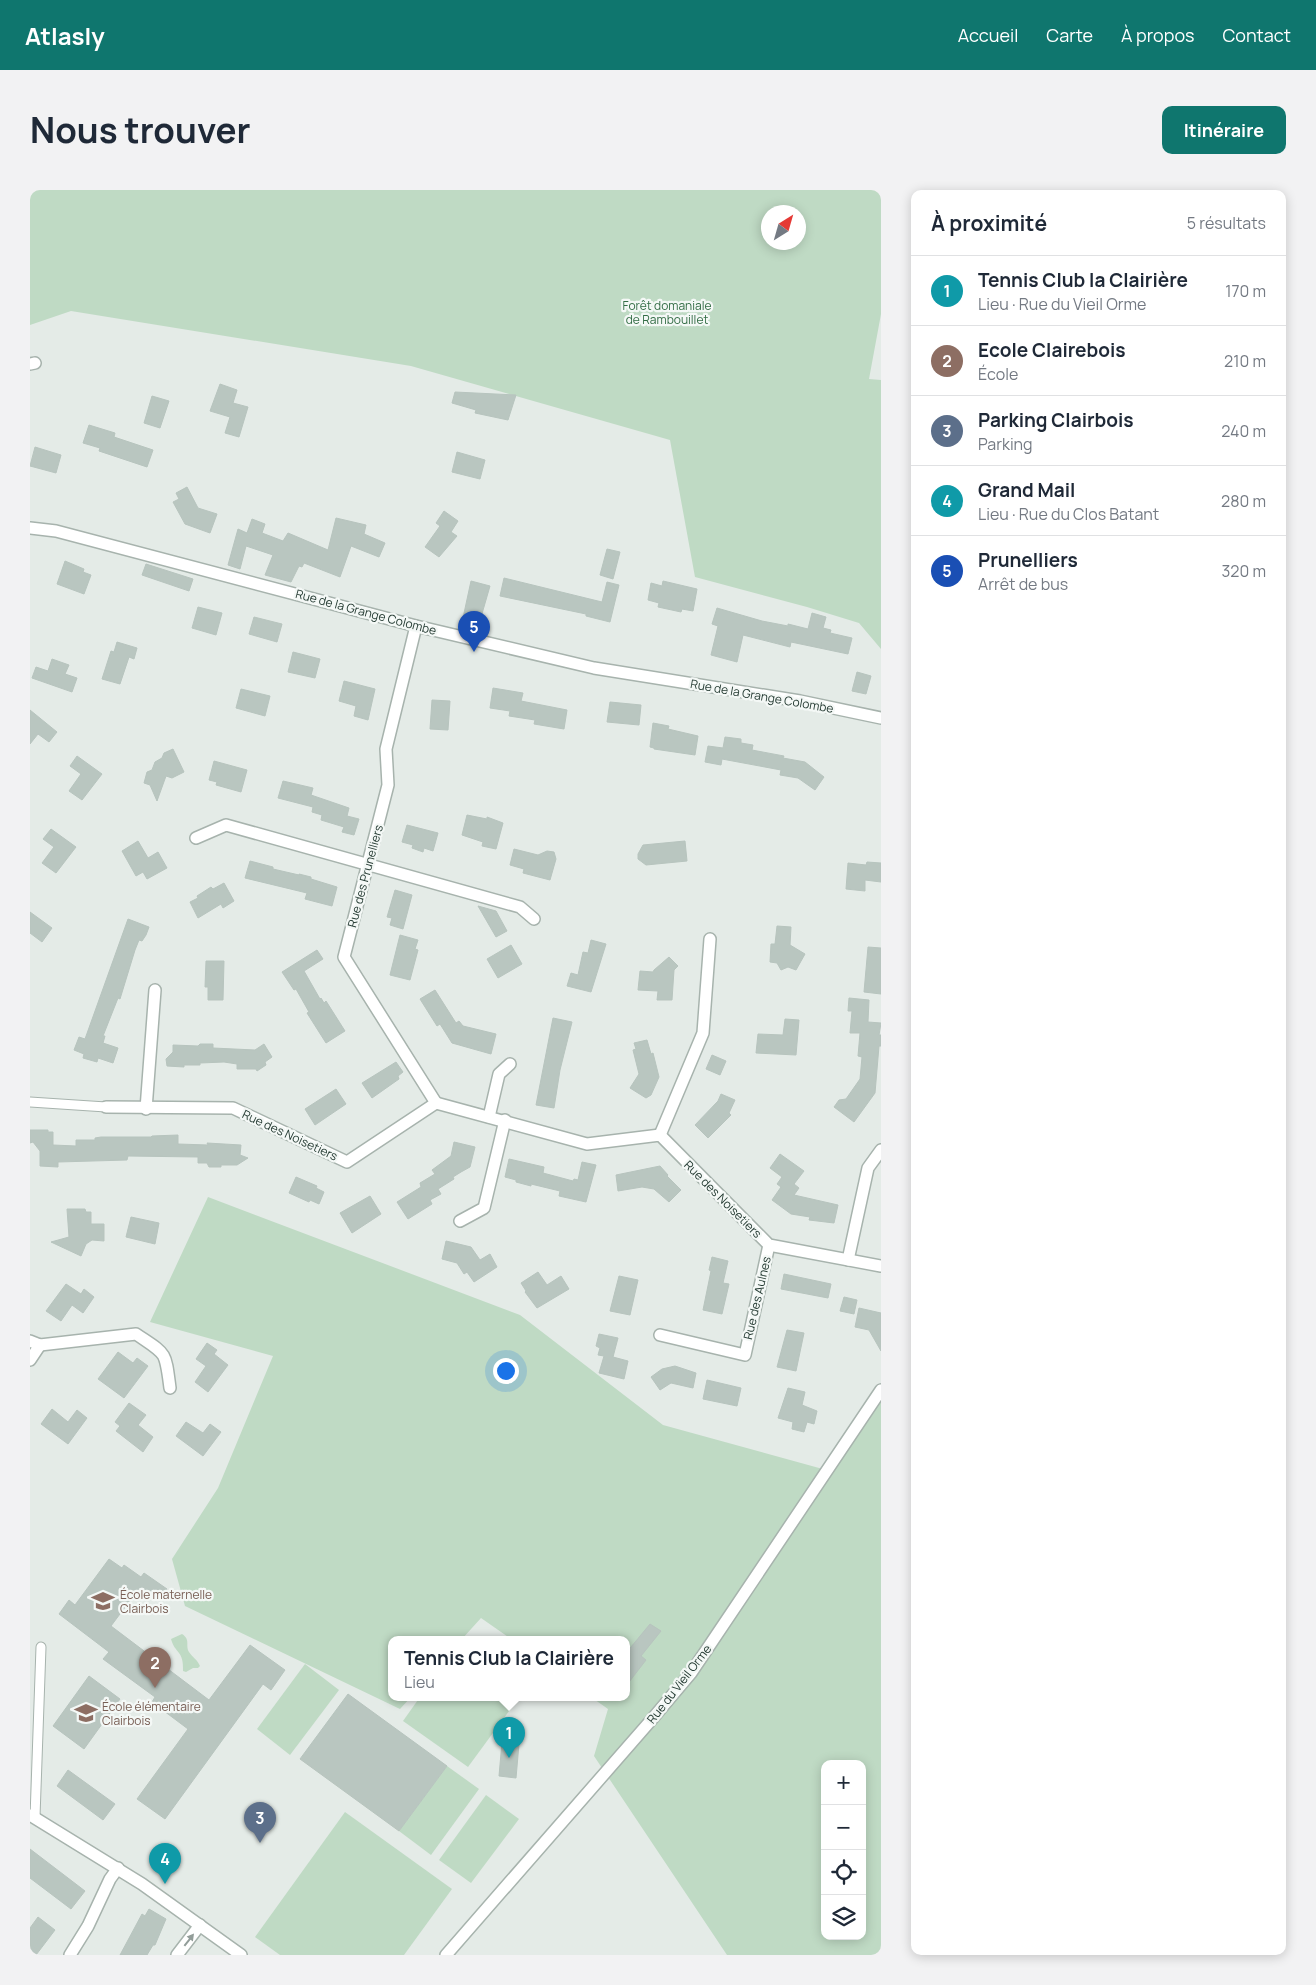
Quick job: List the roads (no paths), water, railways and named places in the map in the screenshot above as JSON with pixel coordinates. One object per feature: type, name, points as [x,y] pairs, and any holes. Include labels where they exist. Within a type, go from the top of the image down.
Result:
[{"type":"street","name":"Rue de la Grange Colombe","points":[[30,528],[56,531],[416,626],[594,668],[800,701],[881,718]]},
{"type":"street","name":"Rue des Prunelliers","points":[[416,626],[386,749],[388,785],[344,958],[436,1103]]},
{"type":"street","points":[[196,838],[226,825],[368,863],[520,907],[534,919]]},
{"type":"street","points":[[436,1103],[505,1120],[586,1144],[660,1135],[703,1033],[710,938]]},
{"type":"street","points":[[146,1109],[155,990]]},
{"type":"street","points":[[489,1117],[499,1074],[510,1064]]},
{"type":"street","points":[[30,1102],[106,1107]]},
{"type":"street","name":"Rue des Noisetiers","points":[[106,1107],[146,1109],[233,1108],[347,1162],[436,1103]]},
{"type":"street","points":[[460,1221],[484,1208],[505,1120]]},
{"type":"street","name":"Rue des Noisetiers","points":[[660,1135],[769,1245],[881,1266]]},
{"type":"street","points":[[848,1260],[868,1168],[881,1150]]},
{"type":"street","name":"Rue des Aulnes","points":[[660,1335],[745,1354],[769,1245]]},
{"type":"street","points":[[30,1360],[35,1343],[136,1334],[162,1351],[166,1358],[170,1388]]},
{"type":"street","name":"Rue du Vieil Orme","points":[[446,1955],[690,1673],[881,1390]]},
{"type":"street","points":[[41,1647],[33,1816],[118,1868],[241,1955]]},
{"type":"street","points":[[70,1955],[88,1926],[118,1868]]},
{"type":"street","points":[[177,1955],[200,1925]]},
{"type":"place","name":"Prunelliers","points":[[474,652]]},
{"type":"place","name":"École maternelle Clairbois","points":[[103,1601]]},
{"type":"place","name":"Ecole Clairebois","points":[[155,1688]]},
{"type":"place","name":"École élémentaire Clairbois","points":[[86,1713]]},
{"type":"place","name":"Tennis Club la Clairière","points":[[509,1758]]},
{"type":"place","name":"Parking Clairbois","points":[[260,1843]]},
{"type":"place","name":"Grand Mail","points":[[165,1884]]},
{"type":"park label","name":"Forêt domaniale de Rambouillet","points":[[667,312]]}]
